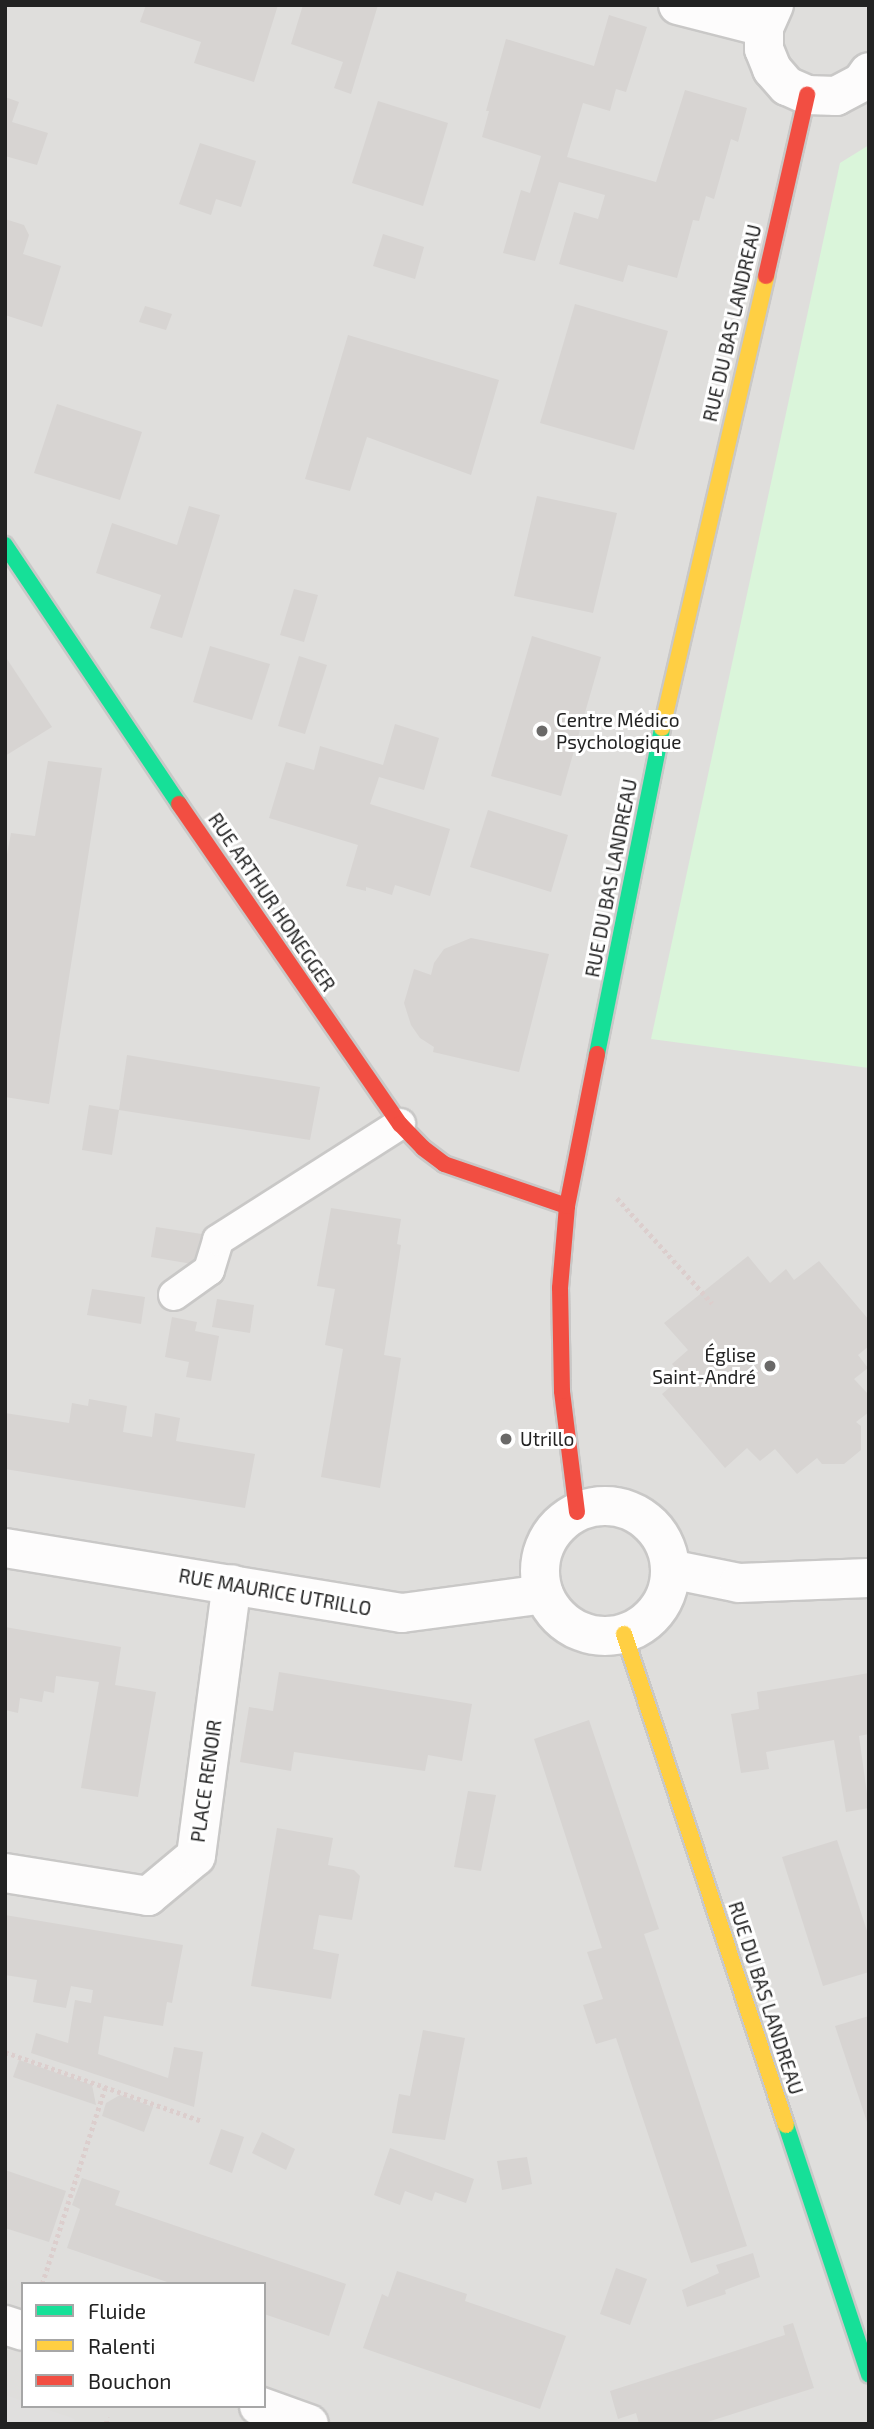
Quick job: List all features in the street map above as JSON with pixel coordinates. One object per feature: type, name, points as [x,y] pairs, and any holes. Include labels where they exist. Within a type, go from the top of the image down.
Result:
[{"type":"street","points":[[678,5],[769,16],[764,49],[772,69],[787,86],[807,95],[836,96],[862,82],[869,72]]},
{"type":"street","name":"RUE DU BAS LANDREAU","points":[[577,1512],[562,1391],[560,1288],[567,1206],[656,752],[807,95]]},
{"type":"street","name":"RUE ARTHUR HONEGGER","points":[[5,545],[86,669],[400,1124],[422,1148],[444,1164],[567,1206]]},
{"type":"street","points":[[609,1506],[639,1516],[654,1527],[664,1542],[670,1569],[667,1591],[655,1614],[624,1634],[599,1636],[577,1629],[561,1619],[544,1594],[540,1573],[544,1548],[561,1524],[577,1512],[609,1506]]},
{"type":"street","name":"RUE MAURICE UTRILLO","points":[[5,1548],[402,1613],[544,1594]]},
{"type":"street","points":[[670,1569],[739,1583],[869,1578]]},
{"type":"street","name":"PLACE RENOIR","points":[[5,1872],[148,1896],[195,1856],[232,1584]]},
{"type":"street","name":"RUE DU BAS LANDREAU","points":[[624,1634],[869,2375]]},
{"type":"street","points":[[265,2408],[309,2424]]},
{"type":"lane","points":[[174,1295],[209,1270],[218,1240],[400,1124]]},
{"type":"path","points":[[611,1192],[712,1303]]},
{"type":"path","points":[[5,2052],[202,2121]]},
{"type":"path","points":[[43,2282],[105,2088]]},
{"type":"path","points":[[106,2424],[107,2417]]},
{"type":"shaded area","points":[[5,5],[869,5],[869,2424],[5,2424]]},
{"type":"shaded area","points":[[5,2395],[21,2400],[21,2408],[43,2408],[75,2419],[72,2424],[5,2424]]},
{"type":"green space","points":[[869,145],[869,1068],[651,1039],[840,163]]},
{"type":"building","points":[[146,5],[278,5],[254,82],[194,63],[201,42],[140,22]]},
{"type":"building","points":[[303,5],[378,5],[351,94],[334,88],[343,62],[291,44]]},
{"type":"building","points":[[609,15],[647,27],[626,92],[616,89],[610,111],[583,103],[567,157],[656,182],[685,90],[747,108],[738,142],[731,139],[714,199],[706,196],[699,221],[693,220],[677,278],[628,265],[623,282],[559,264],[574,212],[598,219],[605,195],[559,182],[535,261],[503,253],[521,190],[530,193],[541,156],[482,137],[489,111],[486,111],[506,39],[594,66]]},
{"type":"building","points":[[5,97],[19,102],[12,122],[48,133],[37,165],[5,156]]},
{"type":"building","points":[[378,101],[448,123],[423,206],[352,183]]},
{"type":"building","points":[[200,143],[256,161],[241,207],[216,199],[211,215],[179,204]]},
{"type":"building","points":[[5,219],[24,225],[29,235],[23,254],[61,266],[42,327],[5,315]]},
{"type":"building","points":[[383,234],[424,247],[415,279],[373,266]]},
{"type":"building","points":[[575,304],[668,331],[634,450],[540,423]]},
{"type":"building","points":[[145,306],[172,314],[166,330],[139,322]]},
{"type":"building","points":[[348,335],[499,380],[471,475],[367,437],[350,491],[305,479]]},
{"type":"building","points":[[57,404],[142,432],[120,500],[34,473]]},
{"type":"building","points":[[537,496],[617,513],[593,613],[514,596]]},
{"type":"building","points":[[189,506],[220,515],[182,638],[150,628],[161,595],[96,573],[112,523],[177,545]]},
{"type":"building","points":[[294,589],[318,595],[304,642],[280,635]]},
{"type":"building","name":"Centre Médico Psychologique","points":[[532,636],[601,657],[561,796],[491,776]]},
{"type":"building","points":[[210,646],[270,664],[252,720],[193,702]]},
{"type":"building","points":[[5,656],[52,727],[5,756]]},
{"type":"building","points":[[299,656],[327,665],[305,734],[278,726]]},
{"type":"building","points":[[395,724],[439,738],[424,790],[379,777],[370,804],[450,829],[430,896],[395,885],[392,895],[366,887],[366,891],[346,886],[358,845],[269,818],[286,762],[314,770],[320,746],[383,765]]},
{"type":"building","points":[[48,761],[102,768],[49,1104],[5,1097],[5,865],[11,833],[35,836]]},
{"type":"building","points":[[488,810],[568,835],[551,892],[470,867]]},
{"type":"building","points":[[471,938],[549,954],[519,1072],[433,1052],[434,1047],[420,1038],[411,1025],[404,1003],[414,969],[431,975],[434,963],[444,949]]},
{"type":"building","points":[[127,1055],[320,1087],[310,1140],[119,1110]]},
{"type":"building","points":[[89,1105],[119,1110],[112,1155],[82,1150]]},
{"type":"building","points":[[331,1208],[401,1219],[397,1244],[401,1245],[384,1355],[401,1358],[380,1488],[321,1477],[343,1349],[325,1345],[335,1289],[317,1286]]},
{"type":"building","points":[[156,1227],[202,1234],[198,1265],[151,1257]]},
{"type":"building","name":"Église Saint-André","points":[[748,1256],[770,1283],[786,1269],[794,1280],[819,1261],[869,1320],[869,1346],[858,1355],[868,1368],[854,1379],[869,1395],[869,1412],[856,1422],[861,1426],[861,1450],[844,1464],[822,1464],[817,1458],[797,1474],[775,1449],[760,1461],[747,1448],[725,1468],[662,1394],[683,1376],[672,1364],[688,1350],[664,1323]]},
{"type":"building","points":[[92,1289],[145,1297],[141,1324],[87,1315]]},
{"type":"building","points":[[217,1299],[254,1305],[250,1333],[212,1327]]},
{"type":"building","points":[[172,1317],[197,1322],[195,1331],[219,1336],[211,1381],[186,1377],[189,1362],[165,1357]]},
{"type":"building","points":[[89,1399],[127,1406],[123,1432],[152,1437],[155,1413],[180,1418],[176,1441],[255,1454],[245,1508],[5,1469],[5,1413],[69,1423],[72,1403],[88,1406]]},
{"type":"building","points":[[5,1627],[121,1647],[115,1685],[156,1692],[138,1797],[81,1788],[99,1682],[56,1676],[54,1693],[44,1691],[42,1702],[20,1698],[18,1713],[5,1710]]},
{"type":"building","points":[[279,1672],[472,1704],[462,1761],[428,1755],[425,1771],[294,1752],[291,1771],[240,1762],[249,1707],[273,1711]]},
{"type":"building","points":[[869,1673],[869,1734],[859,1736],[869,1808],[846,1812],[834,1740],[766,1752],[769,1769],[741,1773],[731,1714],[759,1709],[757,1692]]},
{"type":"building","points":[[589,1720],[659,1929],[644,1934],[747,2246],[691,2263],[616,2038],[596,2044],[583,2005],[603,1999],[587,1952],[602,1948],[534,1739]]},
{"type":"building","points":[[468,1791],[496,1795],[481,1871],[454,1867]]},
{"type":"building","points":[[277,1828],[333,1838],[328,1865],[354,1870],[360,1876],[352,1920],[319,1915],[313,1949],[339,1954],[331,1999],[251,1986]]},
{"type":"building","points":[[837,1840],[869,1937],[869,1972],[823,1986],[782,1857]]},
{"type":"building","points":[[5,1915],[183,1945],[172,2003],[167,2002],[163,2026],[104,2016],[98,2054],[168,2078],[174,2047],[203,2052],[194,2107],[31,2053],[36,2033],[68,2043],[75,2000],[91,2003],[93,1990],[71,1986],[66,2008],[33,2002],[37,1980],[5,1975]]},
{"type":"building","points":[[869,2016],[869,2125],[868,2125],[835,2026]]},
{"type":"building","points":[[423,2030],[465,2038],[445,2140],[392,2133],[399,2094],[410,2096]]},
{"type":"building","points":[[19,2060],[92,2085],[96,2105],[13,2077]]},
{"type":"building","points":[[120,2095],[153,2107],[144,2132],[102,2116],[106,2103]]},
{"type":"building","points":[[221,2129],[244,2137],[232,2173],[209,2164]]},
{"type":"building","points":[[262,2132],[295,2149],[286,2170],[252,2153]]},
{"type":"building","points":[[390,2148],[474,2179],[466,2203],[435,2192],[432,2201],[405,2191],[400,2205],[374,2195]]},
{"type":"building","points":[[527,2157],[532,2184],[502,2190],[497,2161]]},
{"type":"building","points":[[5,2170],[66,2191],[49,2242],[5,2228]]},
{"type":"building","points":[[82,2178],[120,2191],[115,2205],[346,2284],[329,2336],[266,2315],[266,2282],[167,2282],[67,2248],[80,2209],[72,2205]]},
{"type":"building","points":[[753,2253],[760,2277],[725,2290],[726,2294],[687,2307],[682,2290],[719,2273],[716,2265]]},
{"type":"building","points":[[616,2268],[647,2279],[630,2325],[600,2314]]},
{"type":"building","points":[[397,2271],[467,2294],[465,2301],[566,2336],[540,2409],[363,2348],[382,2294],[388,2297]]},
{"type":"building","points":[[793,2323],[814,2388],[701,2424],[639,2424],[636,2413],[618,2419],[610,2391],[785,2335],[783,2326]]},
{"type":"traffic: fast","points":[[5,545],[179,804]]},
{"type":"traffic: fast","points":[[597,1054],[662,728]]},
{"type":"traffic: fast","points":[[786,2125],[869,2375]]},
{"type":"traffic: slow","points":[[662,728],[766,276]]},
{"type":"traffic: slow","points":[[624,1634],[786,2125]]},
{"type":"traffic: jam","points":[[766,276],[807,95]]},
{"type":"traffic: jam","points":[[179,804],[400,1124],[423,1148],[444,1164],[567,1206]]},
{"type":"traffic: jam","points":[[577,1512],[562,1391],[560,1288],[567,1206],[597,1054]]},
{"type":"place","name":"Centre Médico Psychologique","points":[[542,731]]},
{"type":"place","name":"Église Saint-André","points":[[770,1366]]},
{"type":"place","name":"Utrillo","points":[[506,1439]]}]
